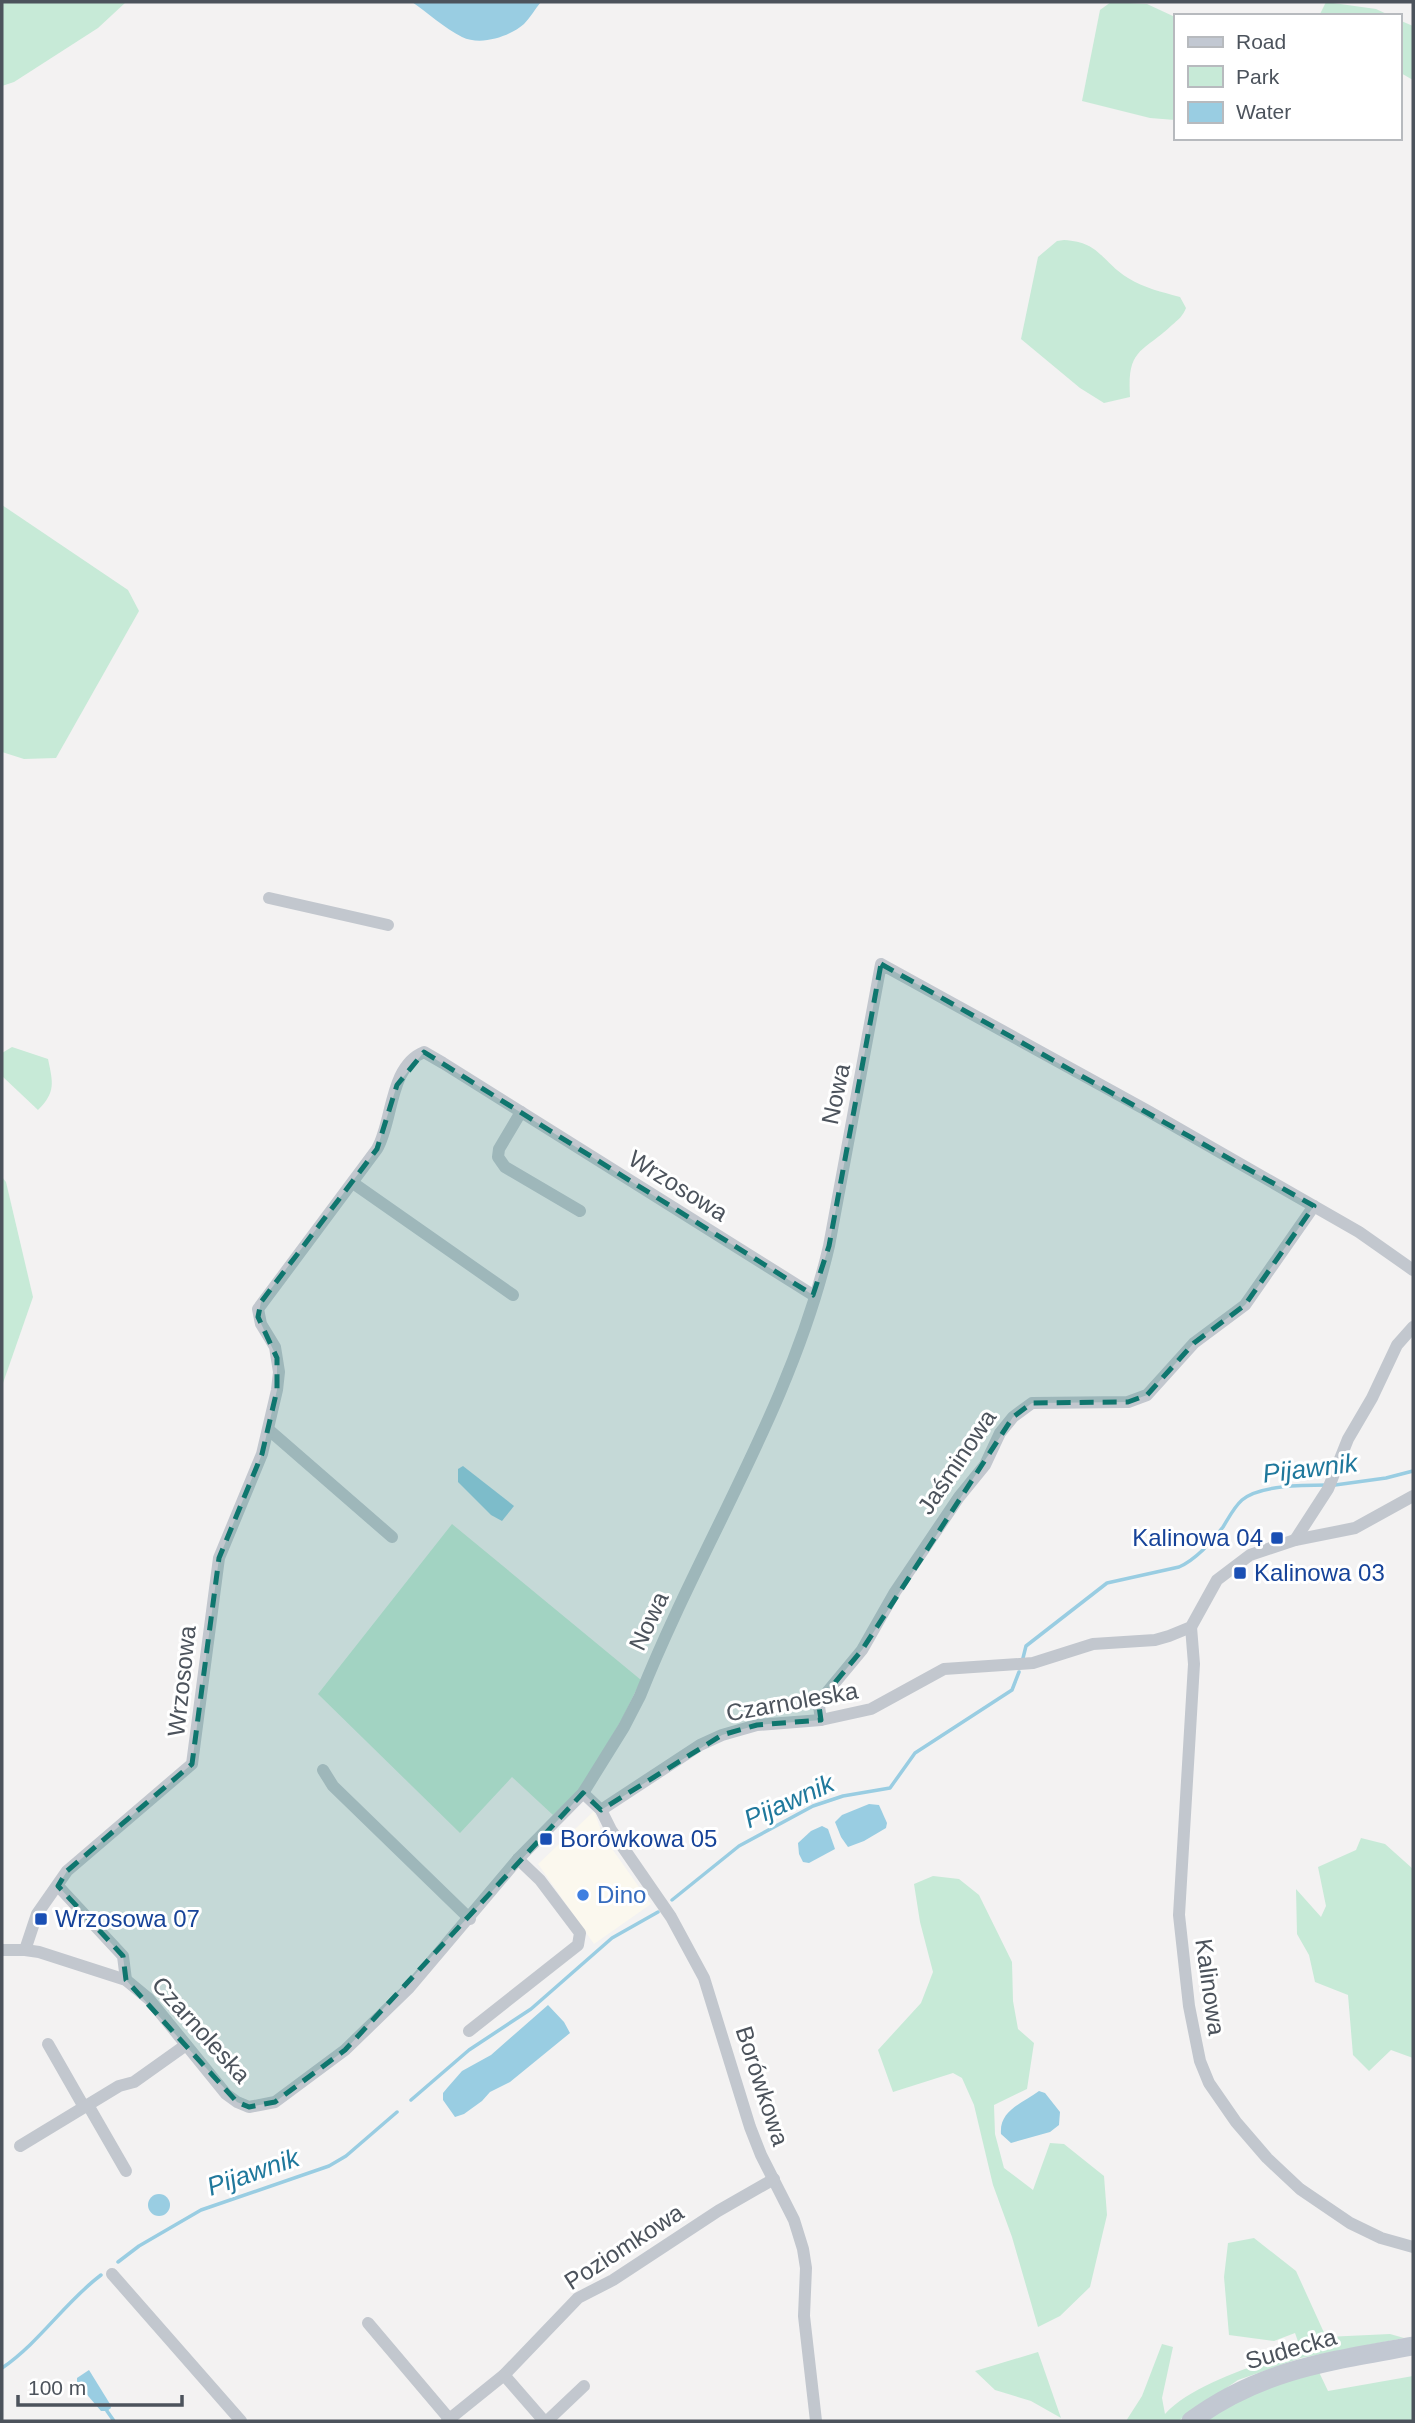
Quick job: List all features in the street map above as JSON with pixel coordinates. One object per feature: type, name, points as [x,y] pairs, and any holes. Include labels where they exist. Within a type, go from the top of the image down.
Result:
[{"type":"main road","name":"Sudecka","points":[[1191,2421],[1247,2387],[1281,2374],[1322,2361],[1413,2346]]},
{"type":"street","points":[[270,898],[388,925]]},
{"type":"street","name":"Nowa","points":[[583,1793],[634,1706],[778,1396],[829,1246],[881,964],[1314,1206],[1359,1232],[1413,1270]]},
{"type":"street","name":"Wrzosowa","points":[[25,1950],[37,1914],[67,1871],[192,1764],[219,1558],[252,1482],[269,1430],[279,1372],[275,1347],[261,1324],[258,1309],[384,1138],[390,1102],[397,1085],[419,1054],[424,1052],[813,1296]]},
{"type":"street","points":[[521,1112],[499,1149],[498,1157],[505,1167],[580,1211]]},
{"type":"street","points":[[353,1182],[513,1295]]},
{"type":"street","name":"Jaśminowa","points":[[821,1720],[819,1706],[828,1691],[862,1650],[895,1592],[959,1497],[985,1465],[1000,1433],[1013,1417],[1022,1408],[1032,1404],[1128,1402],[1147,1395],[1194,1342],[1245,1305],[1314,1206]]},
{"type":"street","points":[[1294,1540],[1331,1483],[1348,1439],[1372,1398],[1397,1345],[1413,1327]]},
{"type":"street","points":[[269,1430],[392,1537]]},
{"type":"street","points":[[1191,1627],[1217,1580],[1250,1555],[1294,1540],[1354,1528],[1413,1496]]},
{"type":"street","name":"Czarnoleska","points":[[601,1810],[700,1745],[722,1735],[757,1725],[821,1720],[871,1709],[944,1669],[1033,1663],[1094,1644],[1155,1640],[1191,1627]]},
{"type":"street","name":"Kalinowa","points":[[1191,1627],[1194,1664],[1179,1914],[1189,2006],[1200,2061],[1209,2083],[1236,2122],[1267,2158],[1300,2189],[1350,2223],[1381,2238],[1413,2247]]},
{"type":"street","points":[[323,1770],[333,1786],[470,1919]]},
{"type":"street","name":"Czarnoleska","points":[[2,1951],[25,1950],[62,1958],[126,1980],[149,1999],[226,2094],[249,2107],[275,2102],[345,2050],[409,1988],[518,1860],[583,1793]]},
{"type":"street","name":"Borówkowa","points":[[583,1793],[601,1810],[611,1830],[671,1917],[704,1978],[750,2127],[794,2220],[805,2256],[804,2316],[816,2421]]},
{"type":"street","points":[[469,2031],[578,1945],[580,1933],[540,1880],[518,1860]]},
{"type":"street","points":[[58,1886],[123,1956],[126,1980]]},
{"type":"street","points":[[48,2044],[126,2171]]},
{"type":"street","points":[[19,2146],[119,2086],[134,2082],[186,2045]]},
{"type":"street","name":"Poziomkowa","points":[[449,2421],[504,2375],[578,2298],[612,2280],[718,2211],[774,2179]]},
{"type":"street","points":[[112,2274],[241,2421]]},
{"type":"street","points":[[368,2323],[449,2421]]},
{"type":"street","points":[[504,2375],[545,2421],[584,2386]]},
{"type":"highlighted area","points":[[881,964],[1314,1206],[1245,1305],[1194,1343],[1147,1395],[1128,1402],[1032,1403],[1013,1417],[862,1650],[828,1691],[819,1706],[821,1720],[757,1725],[722,1735],[601,1810],[583,1793],[345,2050],[275,2102],[249,2107],[237,2102],[126,1980],[123,1956],[58,1886],[67,1871],[192,1764],[219,1558],[262,1454],[277,1390],[277,1358],[258,1317],[261,1302],[377,1149],[397,1085],[424,1052],[813,1295],[829,1246]]},
{"type":"shaded area","points":[[594,1811],[603,1836],[651,1904],[594,1944],[538,1864]]},
{"type":"green space","points":[[2,2],[126,2],[98,28],[14,82],[2,86]]},
{"type":"green space","points":[[1111,2],[1147,4],[1174,17],[1174,120],[1150,118],[1082,101],[1100,10]]},
{"type":"green space","points":[[1326,2],[1376,9],[1387,14],[1320,14]]},
{"type":"green space","points":[[1401,21],[1413,26],[1413,80],[1401,73]]},
{"type":"green space","points":[[1064,240],[1093,248],[1119,272],[1153,289],[1180,297],[1186,308],[1178,320],[1144,348],[1134,360],[1130,397],[1104,403],[1080,388],[1021,339],[1038,257],[1057,241]]},
{"type":"green space","points":[[2,505],[128,590],[139,611],[56,758],[24,759],[2,752]]},
{"type":"green space","points":[[12,1047],[48,1059],[52,1087],[48,1098],[38,1110],[2,1076],[2,1053]]},
{"type":"green space","points":[[2,1177],[6,1182],[33,1297],[2,1386]]},
{"type":"green space","points":[[452,1524],[641,1680],[622,1719],[581,1788],[553,1815],[512,1777],[460,1833],[318,1694]]},
{"type":"green space","points":[[1361,1838],[1385,1844],[1413,1869],[1413,2058],[1391,2050],[1369,2071],[1353,2055],[1348,1995],[1315,1982],[1309,1955],[1297,1934],[1296,1889],[1321,1917],[1326,1906],[1318,1867],[1356,1850]]},
{"type":"green space","points":[[933,1876],[959,1879],[979,1895],[1012,1962],[1013,2001],[1018,2029],[1034,2043],[1027,2089],[994,2105],[995,2134],[1004,2168],[1033,2190],[1050,2143],[1064,2144],[1104,2176],[1107,2215],[1090,2287],[1060,2316],[1038,2327],[1012,2237],[993,2185],[974,2105],[962,2078],[953,2073],[893,2092],[878,2050],[921,2003],[933,1972],[920,1922],[914,1884]]},
{"type":"green space","points":[[1254,2238],[1296,2271],[1326,2337],[1390,2334],[1404,2338],[1301,2358],[1238,2380],[1178,2421],[1126,2421],[1142,2396],[1162,2344],[1173,2347],[1162,2398],[1165,2414],[1192,2393],[1210,2384],[1301,2350],[1295,2333],[1274,2341],[1229,2335],[1224,2277],[1228,2243]]},
{"type":"green space","points":[[1038,2352],[1061,2418],[1031,2401],[995,2390],[975,2371]]},
{"type":"green space","points":[[1318,2370],[1328,2391],[1413,2376],[1413,2421],[1197,2421],[1213,2409]]},
{"type":"water","points":[[412,2],[541,2],[518,29],[494,39],[478,41],[455,33]]},
{"type":"water","points":[[463,1466],[514,1506],[502,1521],[491,1515],[458,1482],[458,1469]]},
{"type":"water","points":[[869,1804],[879,1805],[887,1823],[886,1828],[848,1847],[835,1822],[842,1815]]},
{"type":"water","points":[[822,1826],[828,1829],[835,1849],[809,1863],[803,1862],[798,1843],[811,1831]]},
{"type":"water","points":[[548,2005],[570,2033],[510,2082],[490,2092],[464,2114],[455,2117],[443,2100],[443,2093],[462,2071],[491,2055]]},
{"type":"water","points":[[1039,2091],[1045,2093],[1060,2112],[1059,2125],[1050,2132],[1011,2143],[1001,2134],[1004,2119],[1012,2109]]},
{"type":"water","points":[[159,2194],[167,2197],[170,2205],[167,2213],[159,2216],[151,2213],[148,2205],[151,2197]]},
{"type":"water","points":[[89,2370],[110,2404],[111,2408],[107,2411],[101,2411],[77,2383],[77,2378]]},
{"type":"waterway","name":"Pijawnik","points":[[1335,1485],[1386,1478],[1413,1471]]},
{"type":"waterway","name":"Pijawnik","points":[[1023,1658],[1026,1646],[1107,1583],[1179,1567],[1191,1560],[1214,1539],[1239,1503],[1250,1495],[1283,1487],[1327,1485]]},
{"type":"waterway","name":"Pijawnik","points":[[672,1900],[739,1846],[813,1806],[843,1796],[890,1788],[915,1753],[1012,1690],[1019,1672]]},
{"type":"waterway","name":"Pijawnik","points":[[411,2100],[469,2050],[531,2009],[612,1938],[658,1912]]},
{"type":"waterway","name":"Pijawnik","points":[[118,2262],[139,2246],[201,2210],[329,2166],[346,2156],[397,2112]]},
{"type":"waterway","name":"Pijawnik","points":[[2,2368],[16,2358],[101,2275]]},
{"type":"waterway","points":[[107,2411],[114,2421]]},
{"type":"place","name":"Kalinowa 04","points":[[1277,1538]]},
{"type":"place","name":"Kalinowa 03","points":[[1240,1573]]},
{"type":"place","name":"Borówkowa 05","points":[[546,1839]]},
{"type":"place","name":"Dino","points":[[583,1895]]},
{"type":"place","name":"Wrzosowa 07","points":[[41,1919]]}]
